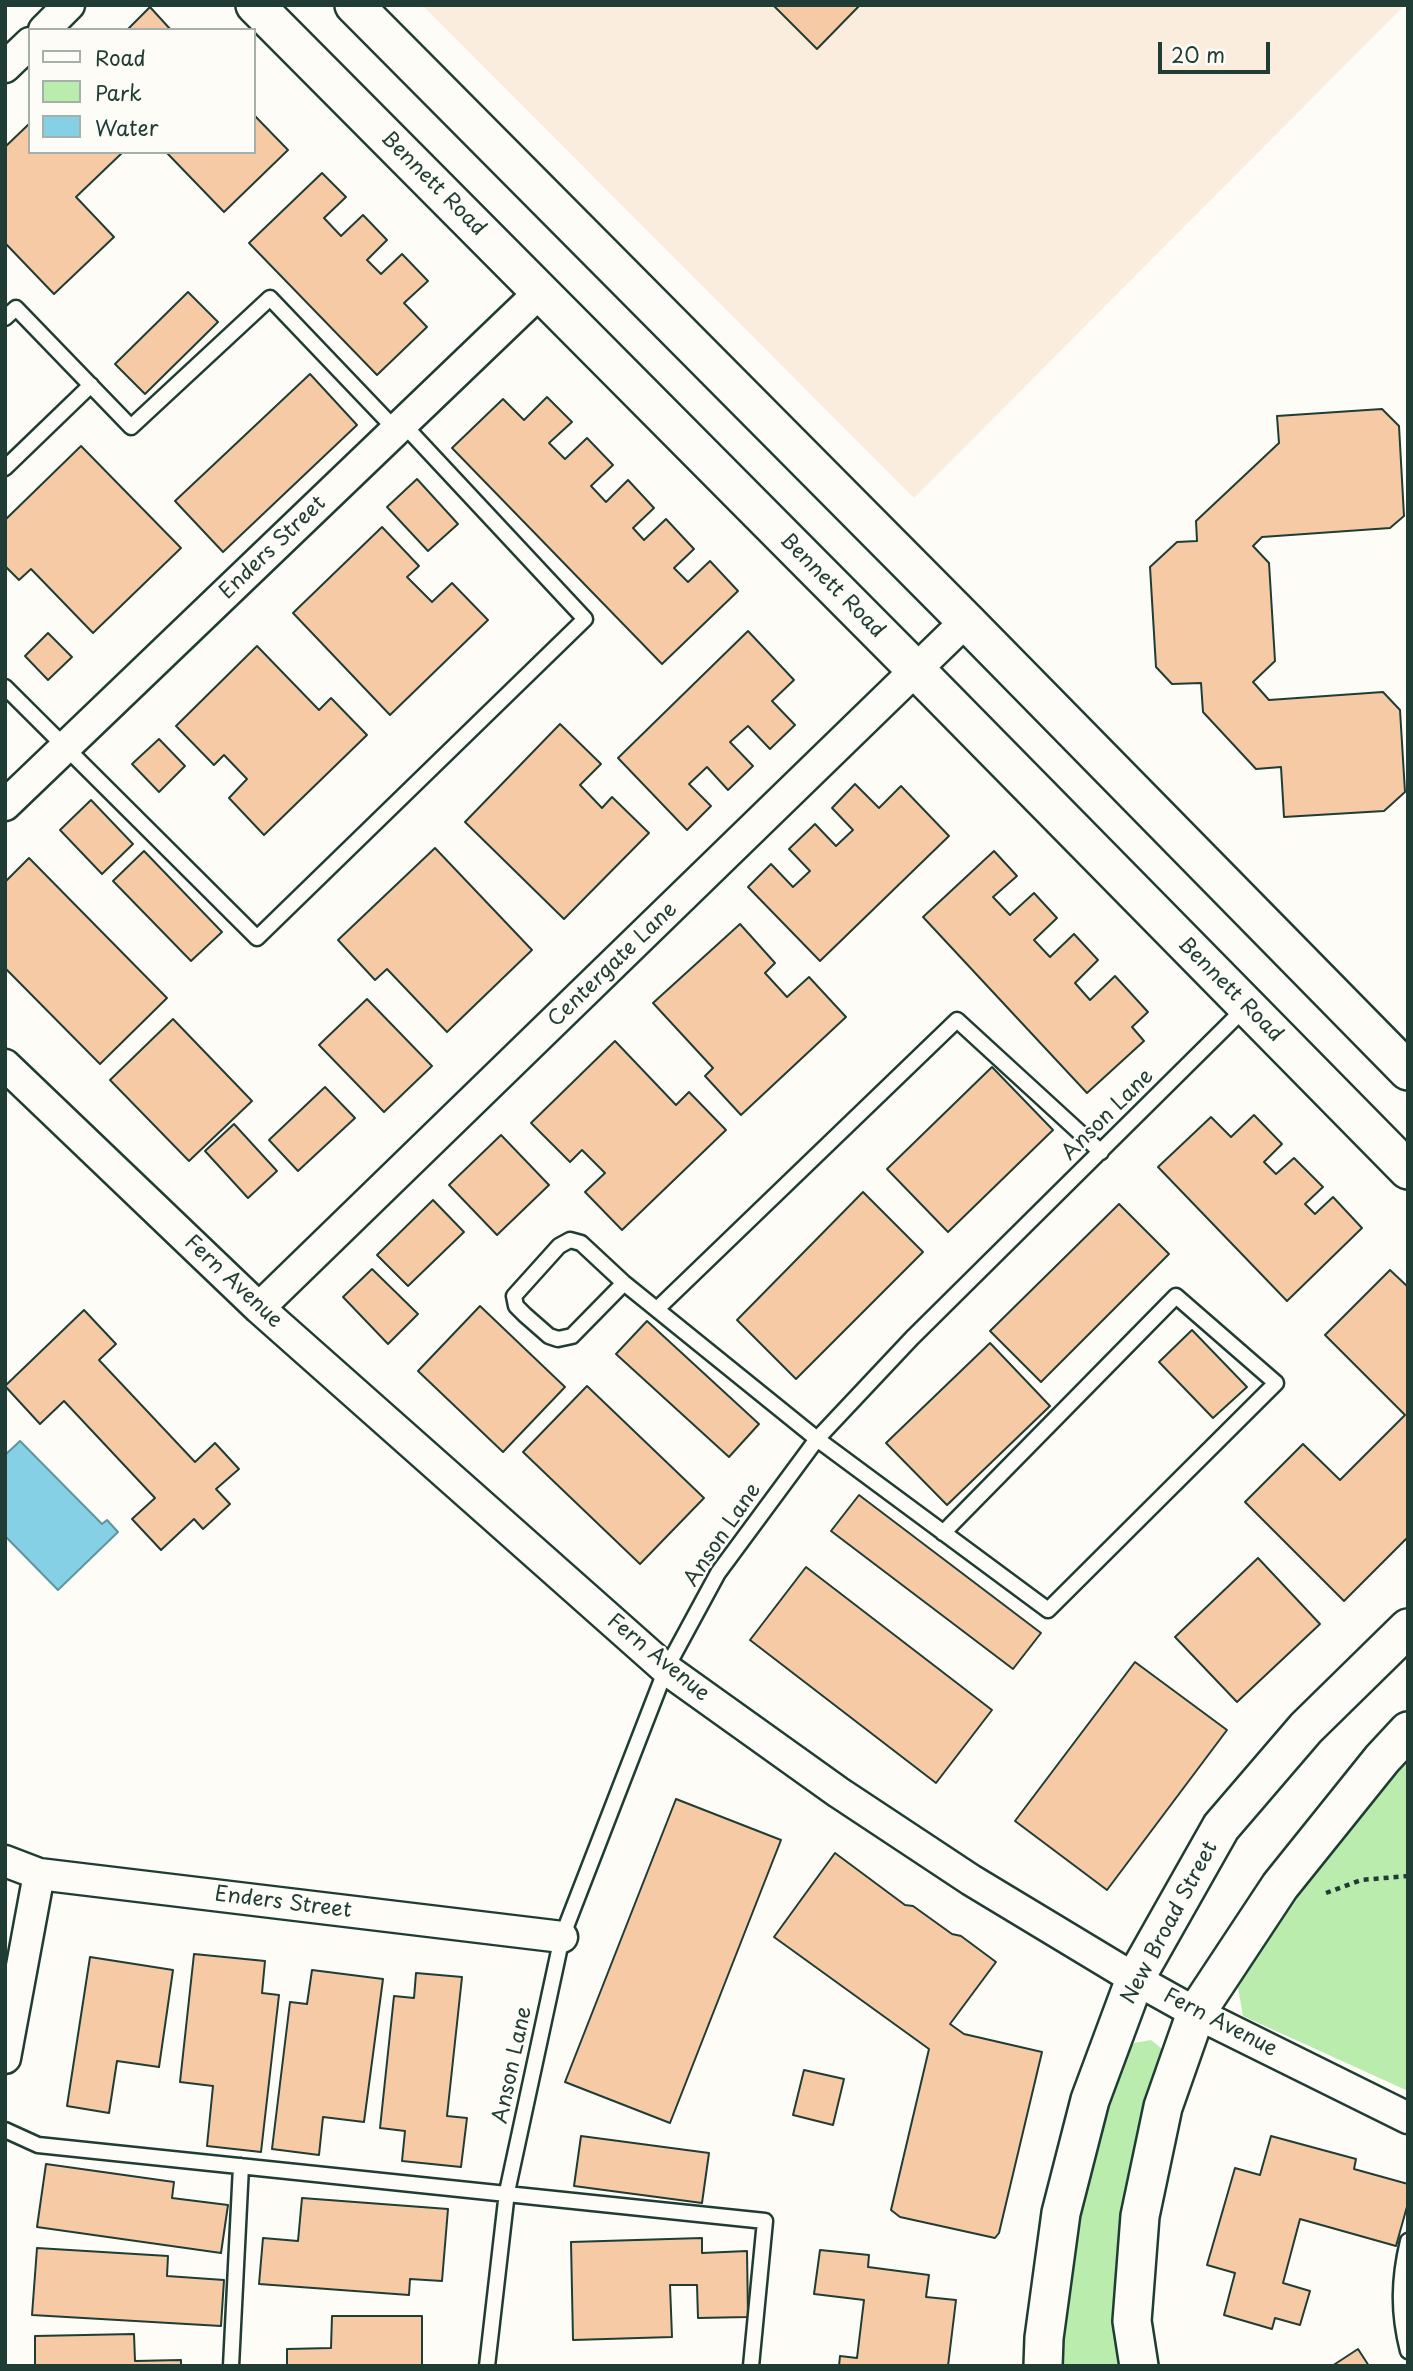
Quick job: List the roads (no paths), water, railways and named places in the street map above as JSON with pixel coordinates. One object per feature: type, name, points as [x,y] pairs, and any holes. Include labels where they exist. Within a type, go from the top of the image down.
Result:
[{"type":"street","points":[[46,28],[69,5]]},
{"type":"street","name":"Bennett Road","points":[[255,5],[1408,1170]]},
{"type":"street","points":[[354,5],[1408,1071]]},
{"type":"street","points":[[5,67],[28,45]]},
{"type":"street","name":"Enders Street","points":[[5,805],[540,292]]},
{"type":"street","name":"Centergate Lane","points":[[259,1308],[966,621]]},
{"type":"street","name":"Fern Avenue","points":[[5,1065],[259,1308],[666,1669],[871,1814],[971,1880],[1196,2013],[1408,2118]]},
{"type":"street","name":"New Broad Street","points":[[1043,2366],[1044,2338],[1061,2213],[1090,2100],[1135,1979],[1221,1827],[1306,1728],[1408,1628]]},
{"type":"street","points":[[1139,2366],[1132,2321],[1140,2216],[1163,2107],[1196,2013],[1280,1886],[1382,1759],[1408,1731]]},
{"type":"street","name":"Enders Street","points":[[5,1861],[39,1874],[562,1937]]},
{"type":"street","points":[[5,2057],[39,1874]]},
{"type":"lane","points":[[5,318],[16,307],[131,427],[270,298],[584,619],[257,938],[5,687]]},
{"type":"lane","points":[[5,468],[91,385]]},
{"type":"lane","name":"Anson Lane","points":[[487,2366],[507,2192],[562,1937],[666,1669],[718,1573],[817,1439],[912,1338],[1246,1007]]},
{"type":"lane","points":[[657,1309],[957,1020],[1101,1152]]},
{"type":"lane","points":[[624,1283],[572,1336],[558,1339],[549,1336],[516,1306],[514,1296],[559,1246],[570,1240],[581,1243],[624,1283],[817,1439],[943,1533],[1048,1610],[1276,1383],[1176,1296],[943,1533]]},
{"type":"lane","points":[[5,2130],[38,2146],[507,2192],[765,2221],[751,2366]]},
{"type":"lane","points":[[231,2366],[241,2166]]},
{"type":"lane","points":[[1408,2241],[1402,2268],[1400,2321],[1408,2351]]},
{"type":"water","points":[[20,1441],[102,1524],[107,1520],[118,1532],[58,1590],[5,1536],[5,1455]]}]
